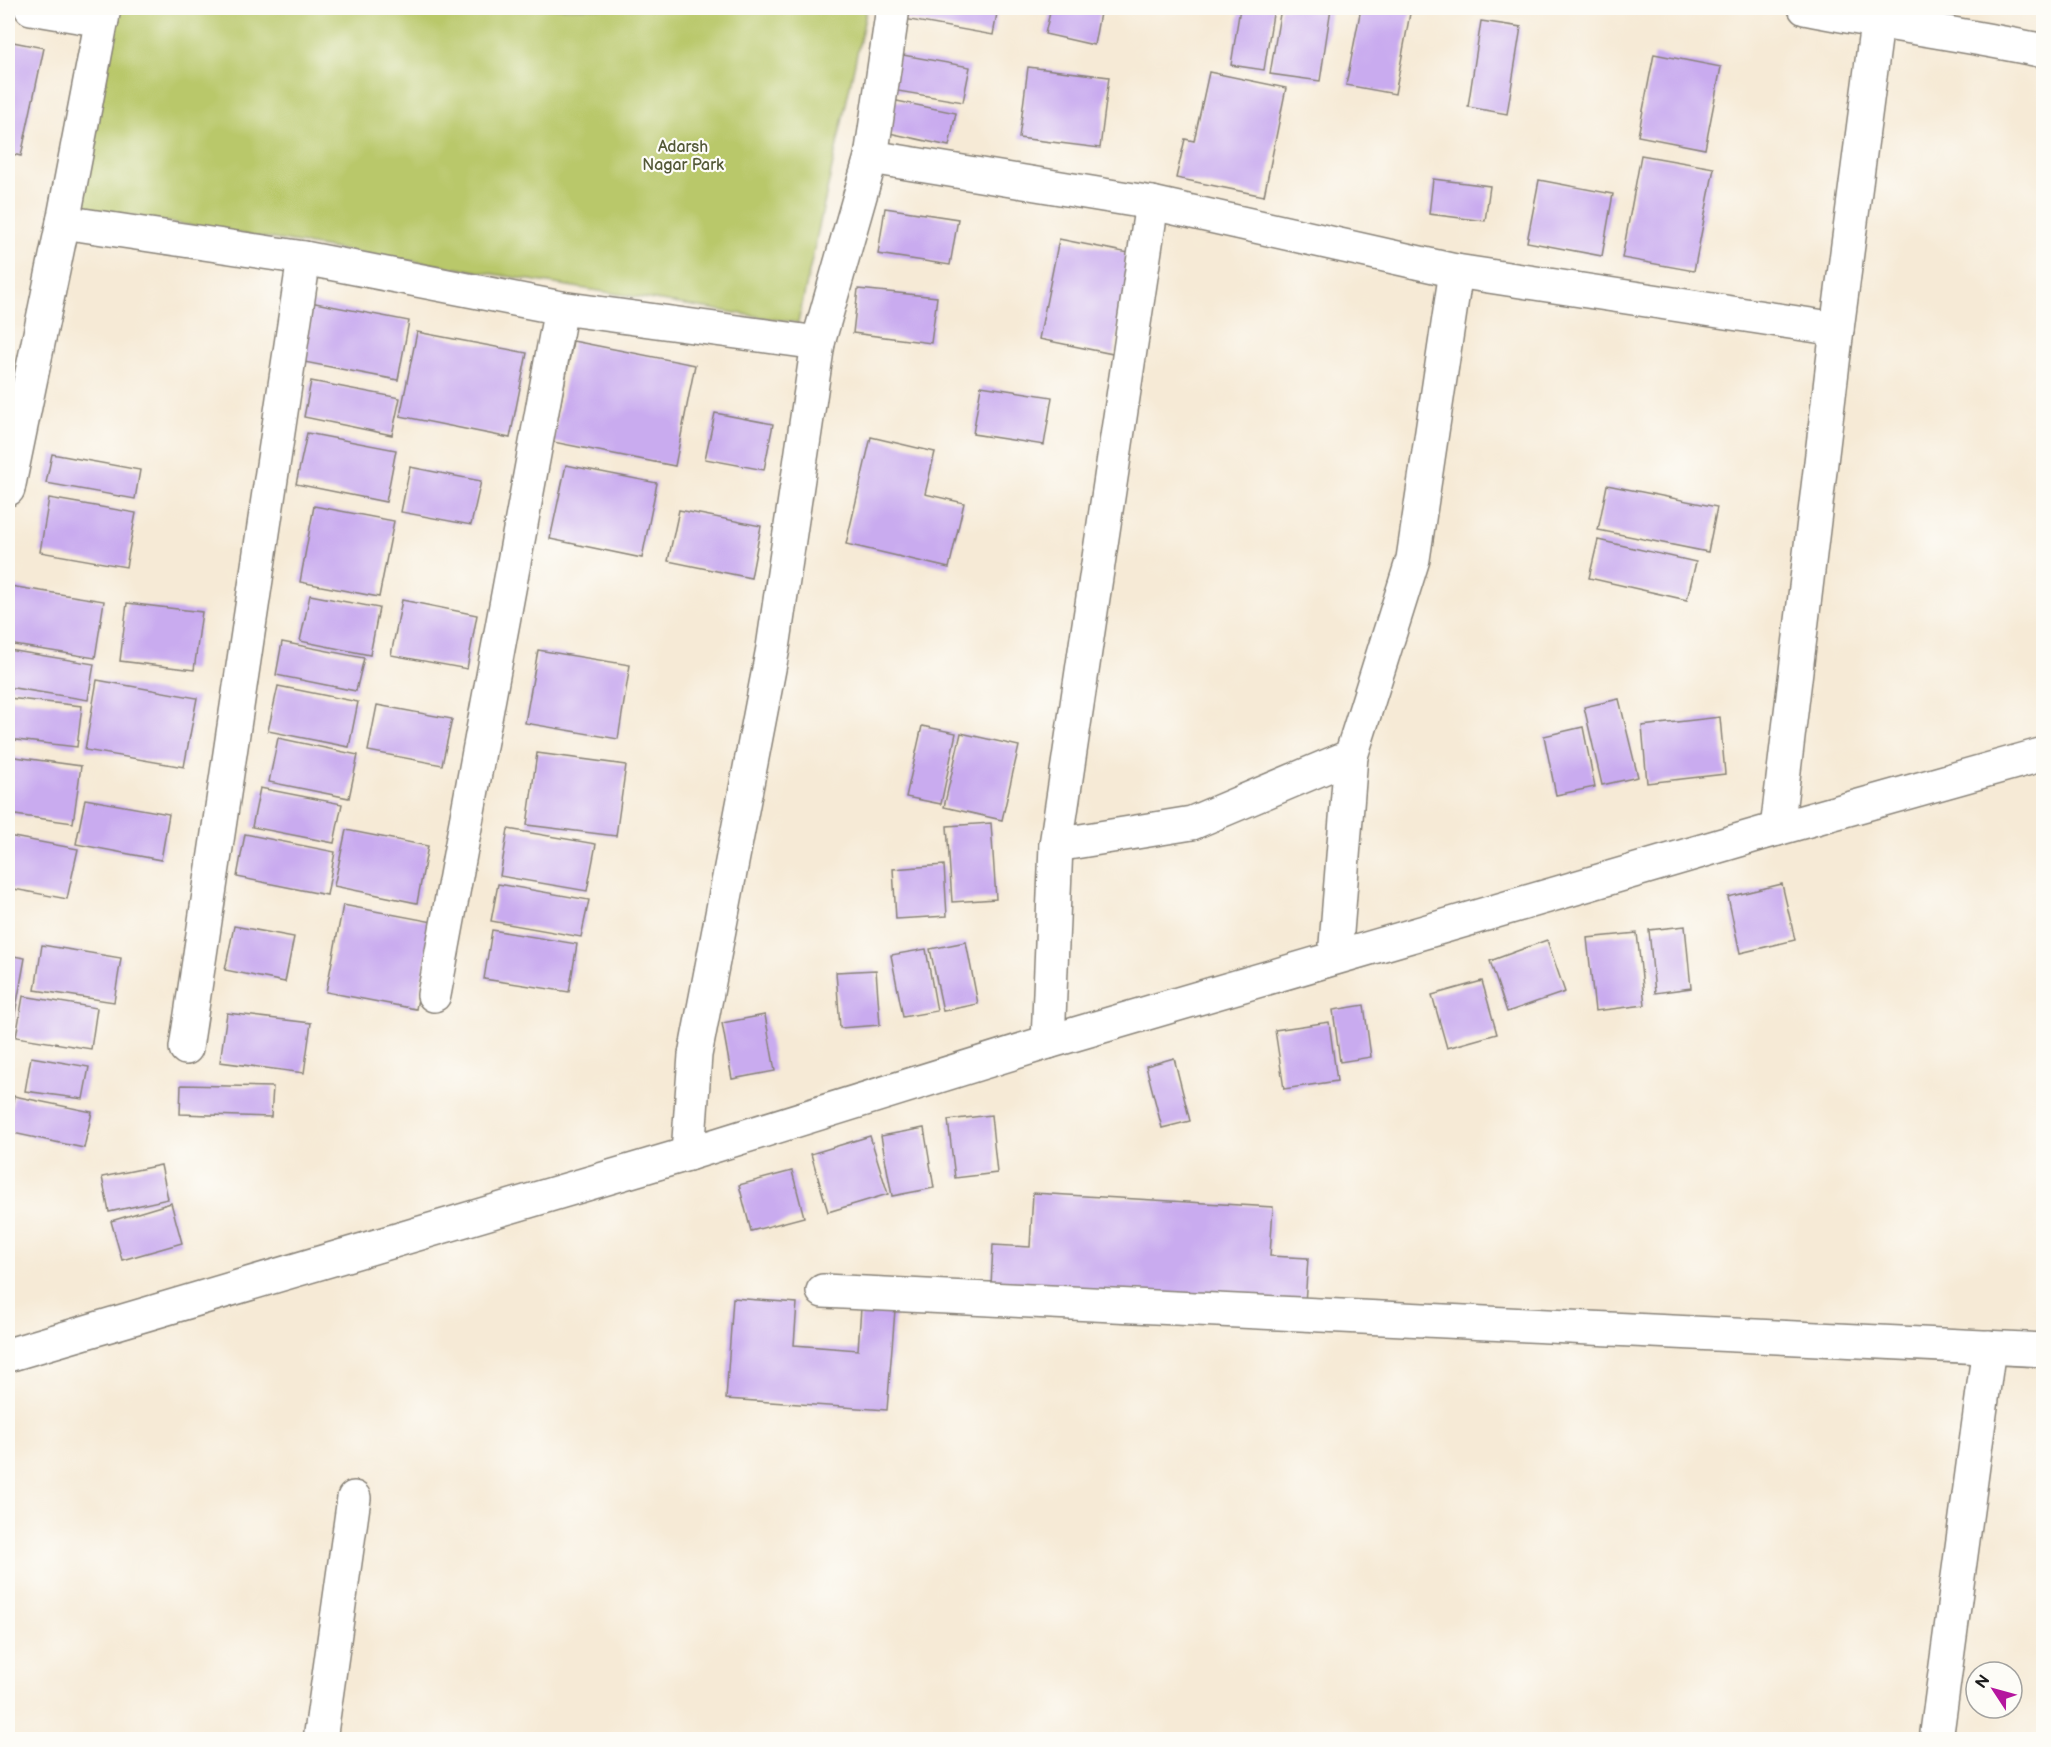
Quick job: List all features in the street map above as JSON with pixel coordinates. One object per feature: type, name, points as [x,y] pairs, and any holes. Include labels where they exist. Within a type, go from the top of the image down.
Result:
[{"type":"street","points":[[8,489],[103,14],[31,8]]},
{"type":"street","points":[[688,1154],[695,1055],[773,648],[818,343],[871,157],[893,8]]},
{"type":"street","points":[[1805,8],[1878,15],[2043,51]]},
{"type":"street","points":[[1777,828],[1837,329],[1878,15]]},
{"type":"street","points":[[871,157],[1152,203],[1455,271],[1837,329]]},
{"type":"street","points":[[1048,1042],[1056,846],[1152,203]]},
{"type":"street","points":[[63,222],[304,258],[561,308],[818,343]]},
{"type":"street","points":[[186,1048],[304,258]]},
{"type":"street","points":[[1335,957],[1351,756],[1413,559],[1455,271]]},
{"type":"street","points":[[434,995],[561,308]]},
{"type":"street","points":[[8,1355],[688,1154],[1048,1042],[1335,957],[1777,828],[2043,754]]},
{"type":"street","points":[[1056,846],[1192,823],[1351,756]]},
{"type":"street","points":[[823,1291],[2043,1350]]},
{"type":"street","points":[[1936,1740],[1989,1347]]},
{"type":"street","points":[[320,1740],[354,1498]]},
{"type":"green space","name":"Adarsh Nagar Park","points":[[118,8],[867,8],[798,323],[80,208]]},
{"type":"building","points":[[906,8],[998,8],[993,35],[904,19]]},
{"type":"building","points":[[1051,8],[1101,8],[1094,45],[1045,34]]},
{"type":"building","points":[[1240,8],[1274,8],[1264,70],[1231,65]]},
{"type":"building","points":[[1281,8],[1331,8],[1320,81],[1270,74]]},
{"type":"building","points":[[1361,8],[1411,8],[1395,94],[1346,85]]},
{"type":"building","points":[[1481,21],[1521,27],[1507,114],[1468,107]]},
{"type":"building","points":[[8,41],[44,48],[21,156],[8,153]]},
{"type":"building","points":[[892,53],[970,67],[963,102],[886,89]]},
{"type":"building","points":[[1654,54],[1721,67],[1705,149],[1638,136]]},
{"type":"building","points":[[1028,67],[1109,77],[1100,148],[1019,138]]},
{"type":"building","points":[[1209,72],[1286,88],[1264,196],[1176,178],[1185,139],[1194,141]]},
{"type":"building","points":[[887,99],[956,113],[949,146],[880,131]]},
{"type":"building","points":[[1641,155],[1714,168],[1694,271],[1622,258]]},
{"type":"building","points":[[1433,179],[1490,186],[1485,221],[1429,214]]},
{"type":"building","points":[[1539,180],[1613,194],[1602,256],[1527,242]]},
{"type":"building","points":[[885,208],[958,219],[950,265],[878,254]]},
{"type":"building","points":[[1059,239],[1134,254],[1113,354],[1039,339]]},
{"type":"building","points":[[858,289],[937,297],[931,343],[853,333]]},
{"type":"building","points":[[310,302],[409,321],[398,380],[299,361]]},
{"type":"building","points":[[417,332],[527,353],[510,438],[400,416]]},
{"type":"building","points":[[573,341],[695,365],[675,466],[553,442]]},
{"type":"building","points":[[311,381],[400,398],[392,435],[304,417]]},
{"type":"building","points":[[981,386],[1052,397],[1044,445],[973,434]]},
{"type":"building","points":[[715,413],[773,424],[764,470],[705,459]]},
{"type":"building","points":[[307,433],[396,450],[386,502],[296,484]]},
{"type":"building","points":[[871,437],[935,452],[925,494],[964,503],[949,568],[846,544]]},
{"type":"building","points":[[52,454],[140,470],[135,499],[46,483]]},
{"type":"building","points":[[566,465],[657,483],[642,558],[550,539]]},
{"type":"building","points":[[410,467],[481,481],[471,525],[401,512]]},
{"type":"building","points":[[1607,485],[1717,507],[1708,552],[1598,530]]},
{"type":"building","points":[[49,498],[136,513],[126,567],[40,552]]},
{"type":"building","points":[[314,506],[394,521],[379,597],[300,582]]},
{"type":"building","points":[[679,510],[761,526],[751,578],[668,561]]},
{"type":"building","points":[[1598,540],[1696,562],[1687,600],[1589,578]]},
{"type":"building","points":[[10,586],[104,601],[95,658],[8,644]]},
{"type":"building","points":[[310,595],[379,608],[370,655],[300,641]]},
{"type":"building","points":[[402,600],[477,615],[467,669],[391,655]]},
{"type":"building","points":[[127,603],[202,612],[194,670],[120,661]]},
{"type":"building","points":[[282,642],[364,658],[356,691],[276,675]]},
{"type":"building","points":[[9,650],[94,664],[88,700],[8,687]]},
{"type":"building","points":[[538,650],[630,665],[618,739],[525,723]]},
{"type":"building","points":[[97,680],[197,698],[184,767],[85,750]]},
{"type":"building","points":[[278,686],[358,702],[349,747],[268,731]]},
{"type":"building","points":[[8,698],[82,706],[77,747],[8,739]]},
{"type":"building","points":[[1619,699],[1638,777],[1602,785],[1584,707]]},
{"type":"building","points":[[377,705],[452,719],[442,765],[368,751]]},
{"type":"building","points":[[1720,717],[1725,774],[1647,783],[1642,726]]},
{"type":"building","points":[[922,726],[956,733],[941,804],[906,797]]},
{"type":"building","points":[[1583,727],[1595,787],[1556,795],[1544,736]]},
{"type":"building","points":[[961,733],[1019,746],[1002,820],[944,807]]},
{"type":"building","points":[[278,738],[358,755],[349,798],[269,782]]},
{"type":"building","points":[[537,753],[626,765],[616,836],[527,825]]},
{"type":"building","points":[[8,756],[81,766],[73,823],[8,814]]},
{"type":"building","points":[[260,788],[342,804],[334,843],[252,827]]},
{"type":"building","points":[[85,799],[169,814],[161,860],[76,844]]},
{"type":"building","points":[[991,823],[996,899],[952,902],[947,826]]},
{"type":"building","points":[[508,829],[596,844],[587,891],[500,876]]},
{"type":"building","points":[[346,830],[428,846],[417,903],[334,886]]},
{"type":"building","points":[[245,834],[335,852],[327,895],[237,877]]},
{"type":"building","points":[[8,836],[78,849],[67,899],[8,888]]},
{"type":"building","points":[[944,865],[947,916],[896,919],[893,869]]},
{"type":"building","points":[[498,884],[589,900],[581,937],[491,921]]},
{"type":"building","points":[[1782,884],[1795,940],[1740,953],[1728,897]]},
{"type":"building","points":[[343,905],[433,922],[416,1009],[326,992]]},
{"type":"building","points":[[234,926],[294,937],[285,982],[225,970]]},
{"type":"building","points":[[1685,926],[1691,988],[1655,993],[1649,930]]},
{"type":"building","points":[[492,930],[577,944],[569,992],[484,979]]},
{"type":"building","points":[[1637,933],[1645,1005],[1595,1011],[1587,938]]},
{"type":"building","points":[[1547,940],[1565,992],[1507,1012],[1490,961]]},
{"type":"building","points":[[966,942],[978,1004],[943,1011],[930,949]]},
{"type":"building","points":[[42,945],[121,958],[114,1002],[35,990]]},
{"type":"building","points":[[926,949],[937,1011],[903,1017],[891,955]]},
{"type":"building","points":[[8,955],[25,958],[13,1025],[8,1024]]},
{"type":"building","points":[[876,970],[880,1025],[840,1028],[836,972]]},
{"type":"building","points":[[1482,981],[1497,1034],[1447,1048],[1432,995]]},
{"type":"building","points":[[23,996],[97,1008],[91,1049],[16,1037]]},
{"type":"building","points":[[1364,1005],[1371,1057],[1340,1062],[1333,1010]]},
{"type":"building","points":[[227,1013],[311,1023],[304,1073],[220,1062]]},
{"type":"building","points":[[765,1015],[775,1071],[732,1079],[722,1023]]},
{"type":"building","points":[[1329,1022],[1337,1081],[1284,1089],[1275,1030]]},
{"type":"building","points":[[8,1033],[12,1034],[9,1055],[8,1055]]},
{"type":"building","points":[[31,1057],[89,1067],[83,1099],[25,1091]]},
{"type":"building","points":[[1174,1058],[1190,1121],[1162,1128],[1146,1066]]},
{"type":"building","points":[[181,1085],[273,1087],[271,1117],[180,1114]]},
{"type":"building","points":[[14,1096],[92,1112],[84,1148],[8,1132]]},
{"type":"building","points":[[991,1115],[997,1173],[955,1178],[948,1120]]},
{"type":"building","points":[[924,1128],[934,1188],[892,1196],[881,1136]]},
{"type":"building","points":[[870,1136],[888,1194],[828,1212],[811,1154]]},
{"type":"building","points":[[161,1165],[168,1199],[109,1212],[102,1177]]},
{"type":"building","points":[[792,1171],[804,1217],[751,1231],[739,1185]]},
{"type":"building","points":[[1033,1193],[1273,1207],[1270,1256],[1308,1258],[1305,1304],[991,1286],[993,1245],[1030,1247]]},
{"type":"building","points":[[171,1203],[182,1243],[122,1260],[111,1221]]},
{"type":"building","points":[[733,1298],[797,1303],[794,1345],[858,1350],[861,1308],[895,1310],[887,1410],[726,1399]]}]
